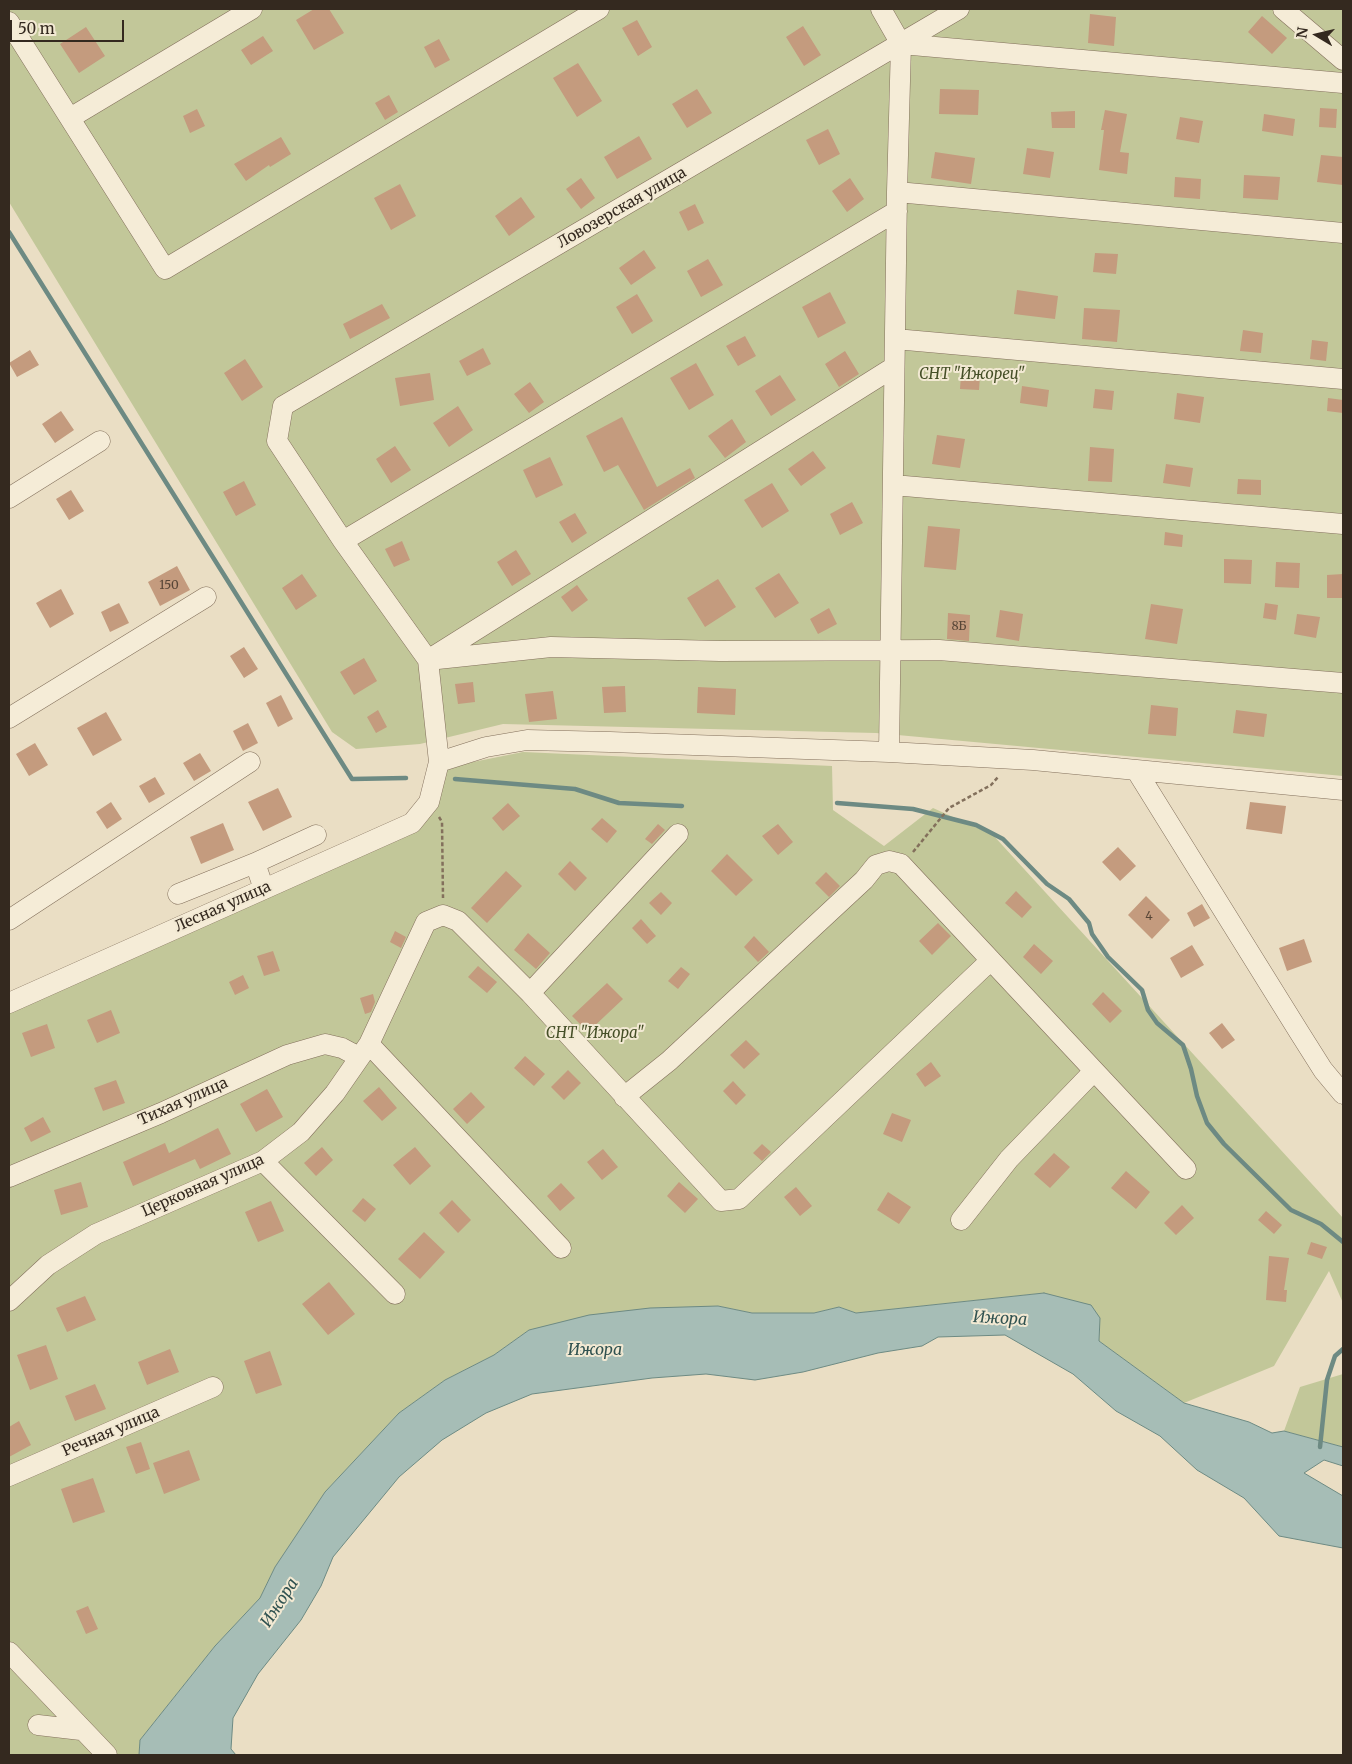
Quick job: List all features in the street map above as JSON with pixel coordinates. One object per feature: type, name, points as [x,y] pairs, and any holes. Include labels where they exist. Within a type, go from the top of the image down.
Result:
[{"type":"street","points":[[70,118],[252,9]]},
{"type":"street","points":[[9,22],[165,269],[599,9]]},
{"type":"street","points":[[881,9],[901,44],[894,367],[889,752]]},
{"type":"street","name":"Ловозерская улица","points":[[342,541],[276,441],[283,406],[959,9]]},
{"type":"street","points":[[1283,9],[1343,60]]},
{"type":"street","points":[[901,44],[1343,83]]},
{"type":"street","points":[[429,802],[439,762],[428,660],[342,541],[897,202],[1343,233]]},
{"type":"street","points":[[895,339],[1343,379]]},
{"type":"street","points":[[428,660],[894,367]]},
{"type":"street","points":[[9,498],[100,441]]},
{"type":"street","points":[[893,485],[1343,524]]},
{"type":"street","points":[[9,718],[206,597]]},
{"type":"street","points":[[428,660],[551,647],[720,651],[939,650],[1343,683]]},
{"type":"street","points":[[439,762],[486,747],[527,740],[889,752],[1008,758],[1343,790]]},
{"type":"street","points":[[9,920],[250,762]]},
{"type":"street","points":[[1136,770],[1323,1070],[1343,1094]]},
{"type":"street","name":"Лесная улица","points":[[9,1003],[412,823],[429,802]]},
{"type":"street","points":[[530,993],[678,834]]},
{"type":"street","points":[[178,894],[255,863],[316,835]]},
{"type":"street","points":[[624,1098],[676,1055],[864,880],[876,865],[889,861],[901,864],[1186,1169]]},
{"type":"street","points":[[255,863],[264,889]]},
{"type":"street","points":[[443,914],[458,921],[530,993],[624,1098],[721,1201],[739,1199],[990,961]]},
{"type":"street","name":"Церковная улица","points":[[9,1301],[48,1265],[96,1234],[263,1161],[301,1132],[334,1092],[364,1050],[426,922],[443,914]]},
{"type":"street","name":"Тихая улица","points":[[9,1177],[161,1113],[287,1056],[325,1044],[364,1050]]},
{"type":"street","points":[[364,1050],[561,1248]]},
{"type":"street","points":[[961,1220],[1009,1159],[1094,1071]]},
{"type":"street","points":[[263,1161],[396,1294]]},
{"type":"street","name":"Речная улица","points":[[9,1476],[213,1387]]},
{"type":"street","points":[[9,1652],[81,1730],[107,1755]]},
{"type":"street","points":[[38,1725],[81,1730]]},
{"type":"path","points":[[901,864],[918,847],[949,808],[990,785],[1000,776],[1008,758]]},
{"type":"path","points":[[429,802],[442,822],[443,914]]},
{"type":"green space","name":"СНТ \"Ижорец\"","points":[[9,9],[1343,9],[1343,776],[876,733],[503,724],[420,744],[356,749],[332,732],[9,202]]},
{"type":"green space","name":"СНТ \"Ижора\"","points":[[523,752],[832,766],[833,810],[884,846],[933,808],[993,835],[1343,1218],[1343,1303],[1329,1271],[1274,1366],[1184,1403],[1099,1341],[1100,1318],[1044,1293],[856,1313],[839,1307],[814,1313],[752,1313],[718,1306],[529,1330],[494,1355],[445,1380],[399,1413],[325,1492],[275,1567],[260,1598],[215,1646],[140,1740],[139,1755],[9,1755],[9,1003],[412,823],[439,762],[468,763]]},
{"type":"green space","points":[[1343,1374],[1343,1447],[1284,1431],[1300,1387]]},
{"type":"water","name":"Ижора","points":[[1044,1293],[1091,1305],[1100,1318],[1099,1341],[1184,1403],[1249,1422],[1272,1433],[1284,1431],[1343,1447],[1343,1466],[1324,1460],[1304,1473],[1343,1496],[1343,1548],[1279,1536],[1244,1498],[1197,1470],[1160,1436],[1116,1411],[1073,1374],[1005,1335],[938,1337],[922,1346],[878,1353],[803,1372],[755,1380],[706,1374],[652,1378],[532,1394],[486,1413],[442,1440],[399,1477],[333,1557],[321,1586],[301,1620],[258,1674],[233,1718],[231,1749],[236,1755],[139,1755],[140,1740],[215,1646],[260,1598],[275,1567],[325,1492],[399,1413],[445,1380],[494,1355],[529,1330],[589,1315],[650,1308],[718,1306],[752,1313],[814,1313],[839,1307],[856,1313]]},
{"type":"building","points":[[314,9],[329,9],[344,33],[314,50],[296,20]]},
{"type":"building","points":[[1090,14],[1116,17],[1114,46],[1088,43]]},
{"type":"building","points":[[1262,16],[1287,38],[1272,54],[1248,32]]},
{"type":"building","points":[[637,20],[652,47],[638,56],[622,28]]},
{"type":"building","points":[[803,26],[821,55],[804,66],[786,37]]},
{"type":"building","points":[[86,27],[105,56],[79,73],[60,44]]},
{"type":"building","points":[[263,36],[273,51],[251,65],[241,50]]},
{"type":"building","points":[[439,39],[450,60],[435,68],[424,47]]},
{"type":"building","points":[[578,63],[602,101],[577,117],[553,78]]},
{"type":"building","points":[[697,89],[712,113],[687,128],[672,104]]},
{"type":"building","points":[[940,89],[979,90],[978,115],[939,114]]},
{"type":"building","points":[[389,95],[398,112],[385,120],[375,103]]},
{"type":"building","points":[[1320,108],[1337,109],[1336,128],[1319,127]]},
{"type":"building","points":[[197,109],[205,126],[190,133],[183,116]]},
{"type":"building","points":[[1105,110],[1127,114],[1120,152],[1129,153],[1127,174],[1099,170],[1104,130],[1101,130]]},
{"type":"building","points":[[1075,111],[1075,128],[1052,128],[1051,112]]},
{"type":"building","points":[[1264,114],[1295,119],[1293,136],[1262,131]]},
{"type":"building","points":[[1180,117],[1203,121],[1199,143],[1176,139]]},
{"type":"building","points":[[828,129],[840,154],[819,165],[806,140]]},
{"type":"building","points":[[639,136],[652,159],[617,179],[604,157]]},
{"type":"building","points":[[281,137],[291,154],[270,167],[269,165],[246,181],[234,164]]},
{"type":"building","points":[[1027,148],[1054,152],[1050,178],[1023,174]]},
{"type":"building","points":[[935,152],[975,158],[971,184],[931,178]]},
{"type":"building","points":[[1321,155],[1343,157],[1343,185],[1317,182]]},
{"type":"building","points":[[1244,175],[1280,177],[1278,200],[1243,198]]},
{"type":"building","points":[[1175,177],[1201,179],[1200,199],[1174,197]]},
{"type":"building","points":[[581,178],[595,198],[581,209],[566,189]]},
{"type":"building","points":[[850,178],[864,199],[847,212],[832,191]]},
{"type":"building","points":[[400,184],[416,216],[391,230],[374,198]]},
{"type":"building","points":[[521,197],[535,217],[509,236],[495,216]]},
{"type":"building","points":[[695,204],[704,223],[688,231],[679,212]]},
{"type":"building","points":[[644,250],[656,268],[631,285],[619,268]]},
{"type":"building","points":[[1095,253],[1118,254],[1116,274],[1093,272]]},
{"type":"building","points":[[708,259],[723,285],[701,297],[687,271]]},
{"type":"building","points":[[1017,290],[1058,296],[1055,319],[1014,314]]},
{"type":"building","points":[[830,292],[846,323],[818,338],[802,307]]},
{"type":"building","points":[[637,294],[653,321],[632,334],[616,307]]},
{"type":"building","points":[[382,304],[390,318],[350,339],[343,324]]},
{"type":"building","points":[[1084,308],[1120,310],[1117,342],[1082,339]]},
{"type":"building","points":[[1243,330],[1263,333],[1261,353],[1240,351]]},
{"type":"building","points":[[745,336],[756,356],[738,366],[726,346]]},
{"type":"building","points":[[1312,340],[1328,342],[1326,361],[1310,359]]},
{"type":"building","points":[[483,348],[491,364],[467,376],[459,361]]},
{"type":"building","points":[[30,350],[39,365],[17,377],[9,363]]},
{"type":"building","points":[[845,351],[859,374],[839,387],[825,364]]},
{"type":"building","points":[[245,359],[263,387],[242,401],[224,373]]},
{"type":"building","points":[[696,363],[714,395],[689,410],[670,378]]},
{"type":"building","points":[[430,373],[434,400],[400,406],[395,378]]},
{"type":"building","points":[[780,375],[796,400],[771,416],[755,391]]},
{"type":"building","points":[[961,375],[980,376],[979,390],[960,389]]},
{"type":"building","points":[[530,382],[544,402],[529,413],[514,394]]},
{"type":"building","points":[[1022,386],[1049,390],[1047,407],[1020,403]]},
{"type":"building","points":[[1095,389],[1114,391],[1112,410],[1093,408]]},
{"type":"building","points":[[1177,393],[1204,397],[1200,423],[1174,419]]},
{"type":"building","points":[[1328,398],[1343,400],[1343,413],[1327,411]]},
{"type":"building","points":[[458,406],[473,430],[449,447],[433,423]]},
{"type":"building","points":[[61,411],[74,430],[55,443],[42,424]]},
{"type":"building","points":[[622,417],[657,487],[690,468],[695,478],[644,510],[618,465],[604,472],[586,436]]},
{"type":"building","points":[[732,419],[746,442],[725,458],[708,436]]},
{"type":"building","points":[[937,435],[965,439],[960,468],[932,464]]},
{"type":"building","points":[[395,446],[411,470],[391,483],[376,459]]},
{"type":"building","points":[[1090,447],[1114,449],[1112,482],[1088,481]]},
{"type":"building","points":[[813,451],[826,468],[801,486],[788,469]]},
{"type":"building","points":[[550,457],[563,485],[536,498],[523,470]]},
{"type":"building","points":[[1166,464],[1193,468],[1190,487],[1163,483]]},
{"type":"building","points":[[1238,479],[1261,480],[1261,495],[1237,494]]},
{"type":"building","points":[[244,481],[256,505],[236,516],[223,492]]},
{"type":"building","points":[[772,483],[789,511],[762,528],[744,500]]},
{"type":"building","points":[[71,490],[84,511],[69,520],[56,499]]},
{"type":"building","points":[[852,502],[863,523],[840,535],[830,514]]},
{"type":"building","points":[[575,513],[587,533],[572,543],[559,522]]},
{"type":"building","points":[[928,526],[960,529],[956,570],[924,567]]},
{"type":"building","points":[[1165,532],[1183,535],[1182,547],[1164,545]]},
{"type":"building","points":[[402,541],[410,560],[394,567],[385,549]]},
{"type":"building","points":[[516,550],[531,574],[512,586],[497,562]]},
{"type":"building","points":[[1224,559],[1252,560],[1251,584],[1224,583]]},
{"type":"building","points":[[1276,562],[1300,563],[1299,588],[1275,587]]},
{"type":"building","points":[[177,566],[190,590],[160,606],[148,582]]},
{"type":"building","points":[[779,573],[799,603],[775,618],[755,588]]},
{"type":"building","points":[[302,574],[317,596],[296,610],[282,588]]},
{"type":"building","points":[[1343,574],[1343,598],[1327,598],[1327,575]]},
{"type":"building","points":[[718,579],[736,607],[705,627],[687,598]]},
{"type":"building","points":[[577,585],[588,600],[572,612],[561,597]]},
{"type":"building","points":[[61,589],[74,614],[50,628],[36,603]]},
{"type":"building","points":[[119,603],[129,623],[110,632],[101,612]]},
{"type":"building","points":[[1265,603],[1278,605],[1276,620],[1263,618]]},
{"type":"building","points":[[1151,604],[1183,609],[1177,644],[1145,639]]},
{"type":"building","points":[[829,608],[837,624],[818,634],[810,619]]},
{"type":"building","points":[[1000,610],[1023,614],[1019,641],[996,637]]},
{"type":"building","points":[[948,613],[970,615],[969,641],[947,639]]},
{"type":"building","points":[[1297,614],[1320,617],[1316,638],[1294,634]]},
{"type":"building","points":[[244,647],[258,669],[244,678],[230,656]]},
{"type":"building","points":[[364,658],[377,681],[354,695],[340,672]]},
{"type":"building","points":[[473,682],[475,702],[458,704],[455,684]]},
{"type":"building","points":[[625,686],[626,712],[604,713],[602,687]]},
{"type":"building","points":[[698,687],[736,689],[735,715],[697,713]]},
{"type":"building","points":[[553,691],[557,719],[529,722],[525,694]]},
{"type":"building","points":[[281,695],[293,719],[278,727],[266,703]]},
{"type":"building","points":[[1151,705],[1178,708],[1176,736],[1148,734]]},
{"type":"building","points":[[378,710],[387,727],[376,733],[367,717]]},
{"type":"building","points":[[1236,710],[1267,714],[1264,737],[1233,733]]},
{"type":"building","points":[[106,712],[122,740],[93,756],[77,728]]},
{"type":"building","points":[[248,723],[258,743],[243,751],[233,731]]},
{"type":"building","points":[[35,743],[48,765],[29,776],[16,754]]},
{"type":"building","points":[[200,753],[211,771],[194,781],[183,763]]},
{"type":"building","points":[[155,777],[165,794],[149,803],[139,786]]},
{"type":"building","points":[[278,788],[292,817],[263,831],[248,802]]},
{"type":"building","points":[[111,802],[122,819],[107,829],[96,812]]},
{"type":"building","points":[[1250,802],[1286,806],[1282,834],[1246,829]]},
{"type":"building","points":[[508,803],[520,816],[503,831],[492,818]]},
{"type":"building","points":[[602,818],[617,831],[607,843],[591,829]]},
{"type":"building","points":[[223,823],[234,850],[201,864],[190,837]]},
{"type":"building","points":[[658,824],[665,830],[652,844],[645,839]]},
{"type":"building","points":[[778,824],[793,842],[778,855],[762,836]]},
{"type":"building","points":[[1118,847],[1136,866],[1120,881],[1102,862]]},
{"type":"building","points":[[727,854],[753,880],[736,896],[711,871]]},
{"type":"building","points":[[570,861],[587,878],[575,891],[558,874]]},
{"type":"building","points":[[506,871],[522,886],[487,923],[471,908]]},
{"type":"building","points":[[826,872],[840,886],[829,897],[815,883]]},
{"type":"building","points":[[1016,891],[1032,907],[1022,918],[1005,903]]},
{"type":"building","points":[[661,892],[672,903],[661,915],[649,903]]},
{"type":"building","points":[[1146,896],[1170,920],[1152,939],[1128,915]]},
{"type":"building","points":[[1202,904],[1210,918],[1194,927],[1187,913]]},
{"type":"building","points":[[641,919],[656,936],[647,944],[632,928]]},
{"type":"building","points":[[938,923],[951,936],[932,955],[919,941]]},
{"type":"building","points":[[395,931],[406,937],[401,948],[390,942]]},
{"type":"building","points":[[528,933],[550,953],[536,969],[514,950]]},
{"type":"building","points":[[754,936],[769,952],[758,962],[744,947]]},
{"type":"building","points":[[1304,939],[1312,962],[1287,971],[1279,948]]},
{"type":"building","points":[[1034,944],[1053,961],[1041,974],[1023,957]]},
{"type":"building","points":[[1192,945],[1204,965],[1181,978],[1170,958]]},
{"type":"building","points":[[273,951],[280,971],[264,976],[257,956]]},
{"type":"building","points":[[478,966],[497,982],[487,993],[468,977]]},
{"type":"building","points":[[681,967],[690,974],[678,989],[668,981]]},
{"type":"building","points":[[243,975],[249,988],[235,995],[229,982]]},
{"type":"building","points":[[607,983],[623,999],[588,1032],[572,1016]]},
{"type":"building","points":[[1103,992],[1122,1011],[1110,1023],[1092,1004]]},
{"type":"building","points":[[373,994],[375,1002],[371,1012],[365,1014],[360,998]]},
{"type":"building","points":[[111,1010],[120,1033],[97,1043],[87,1020]]},
{"type":"building","points":[[1222,1023],[1235,1040],[1222,1049],[1209,1033]]},
{"type":"building","points":[[47,1024],[55,1048],[31,1057],[22,1033]]},
{"type":"building","points":[[746,1040],[760,1054],[744,1069],[730,1055]]},
{"type":"building","points":[[525,1056],[545,1074],[534,1086],[514,1068]]},
{"type":"building","points":[[931,1062],[941,1076],[925,1087],[916,1074]]},
{"type":"building","points":[[568,1070],[581,1083],[564,1100],[551,1087]]},
{"type":"building","points":[[116,1080],[125,1103],[103,1111],[94,1088]]},
{"type":"building","points":[[733,1081],[746,1095],[736,1105],[723,1091]]},
{"type":"building","points":[[379,1087],[397,1108],[382,1121],[363,1101]]},
{"type":"building","points":[[267,1089],[283,1117],[256,1132],[240,1104]]},
{"type":"building","points":[[471,1092],[485,1107],[467,1124],[453,1109]]},
{"type":"building","points":[[892,1113],[911,1120],[902,1142],[883,1134]]},
{"type":"building","points":[[43,1117],[51,1132],[31,1142],[24,1128]]},
{"type":"building","points":[[218,1128],[231,1154],[200,1169],[195,1159],[133,1186],[123,1162],[165,1143],[169,1153]]},
{"type":"building","points":[[762,1144],[771,1152],[762,1161],[753,1153]]},
{"type":"building","points":[[322,1147],[333,1160],[316,1176],[304,1163]]},
{"type":"building","points":[[415,1147],[431,1166],[410,1185],[393,1165]]},
{"type":"building","points":[[603,1149],[618,1167],[602,1180],[587,1162]]},
{"type":"building","points":[[1054,1153],[1070,1167],[1050,1188],[1034,1174]]},
{"type":"building","points":[[1126,1171],[1150,1192],[1136,1209],[1111,1188]]},
{"type":"building","points":[[81,1182],[88,1207],[61,1215],[54,1190]]},
{"type":"building","points":[[679,1182],[698,1199],[685,1213],[667,1196]]},
{"type":"building","points":[[561,1183],[575,1198],[560,1211],[547,1196]]},
{"type":"building","points":[[796,1187],[812,1206],[800,1216],[784,1197]]},
{"type":"building","points":[[888,1192],[911,1207],[899,1224],[877,1210]]},
{"type":"building","points":[[363,1198],[376,1209],[365,1222],[352,1211]]},
{"type":"building","points":[[452,1200],[471,1220],[458,1233],[439,1213]]},
{"type":"building","points":[[271,1201],[284,1231],[258,1242],[245,1212]]},
{"type":"building","points":[[1182,1205],[1194,1218],[1176,1235],[1164,1223]]},
{"type":"building","points":[[1266,1211],[1282,1225],[1274,1234],[1258,1220]]},
{"type":"building","points":[[424,1232],[445,1252],[420,1279],[398,1259]]},
{"type":"building","points":[[1311,1242],[1327,1247],[1322,1259],[1307,1254]]},
{"type":"building","points":[[1269,1256],[1289,1258],[1284,1290],[1287,1290],[1286,1302],[1266,1300]]},
{"type":"building","points":[[329,1282],[355,1314],[328,1335],[302,1304]]},
{"type":"building","points":[[85,1296],[96,1320],[67,1332],[56,1308]]},
{"type":"building","points":[[46,1345],[58,1379],[30,1390],[17,1355]]},
{"type":"building","points":[[170,1349],[179,1372],[147,1385],[138,1362]]},
{"type":"building","points":[[270,1351],[282,1385],[256,1394],[244,1361]]},
{"type":"building","points":[[95,1384],[106,1409],[75,1421],[65,1396]]},
{"type":"building","points":[[19,1421],[31,1445],[9,1457],[9,1427]]},
{"type":"building","points":[[141,1442],[150,1469],[136,1474],[126,1447]]},
{"type":"building","points":[[189,1450],[200,1480],[164,1494],[153,1463]]},
{"type":"building","points":[[93,1478],[105,1512],[73,1523],[61,1489]]},
{"type":"building","points":[[88,1606],[98,1629],[86,1634],[76,1611]]},
{"type":"waterway","points":[[9,232],[352,779],[406,778]]},
{"type":"waterway","points":[[455,779],[575,789],[619,803],[682,806]]},
{"type":"waterway","points":[[837,803],[913,809],[976,825],[1003,839],[1047,884],[1069,899],[1089,923],[1092,934],[1108,957],[1142,990],[1148,1010],[1157,1023],[1183,1045],[1197,1096],[1207,1123],[1224,1144],[1291,1210],[1321,1224],[1343,1242]]},
{"type":"waterway","points":[[1320,1447],[1327,1380],[1335,1356],[1343,1349]]}]
